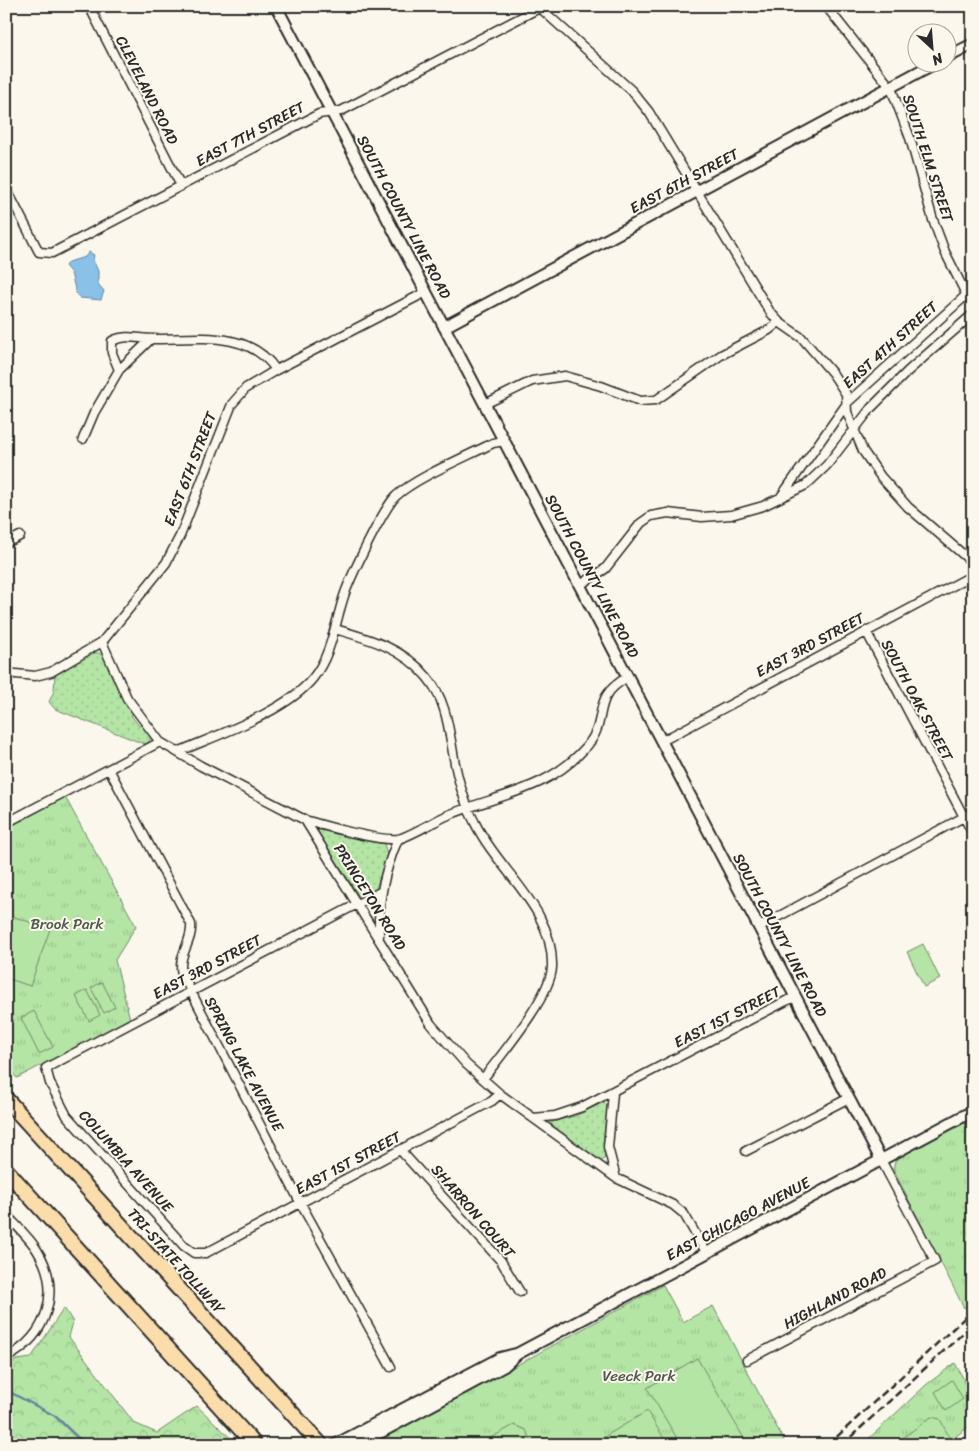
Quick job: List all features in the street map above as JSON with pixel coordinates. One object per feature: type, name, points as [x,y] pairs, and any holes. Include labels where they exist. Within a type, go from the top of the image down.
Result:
[{"type":"highway","name":"TRI-STATE TOLLWAY","points":[[6,1099],[321,1445]]},
{"type":"highway","points":[[6,1170],[255,1445]]},
{"type":"main road","name":"SOUTH COUNTY LINE ROAD","points":[[276,6],[881,1160]]},
{"type":"main road","points":[[956,53],[973,44]]},
{"type":"main road","name":"EAST 6TH STREET","points":[[444,326],[919,72]]},
{"type":"main road","name":"EAST CHICAGO AVENUE","points":[[334,1445],[356,1441],[500,1358],[517,1354],[973,1111]]},
{"type":"street","name":"CLEVELAND ROAD","points":[[89,6],[181,186]]},
{"type":"street","name":"SOUTH ELM STREET","points":[[826,6],[891,88],[910,138],[932,220],[948,260],[966,294],[973,302]]},
{"type":"street","name":"EAST 7TH STREET","points":[[6,188],[39,252],[52,253],[319,114],[341,111],[540,7]]},
{"type":"street","points":[[540,7],[632,91],[663,133],[770,312],[779,322],[802,338],[818,354],[842,387],[848,402],[847,412],[863,451],[894,492],[973,563]]},
{"type":"street","name":"EAST 4TH STREET","points":[[779,500],[848,402],[973,289]]},
{"type":"street","name":"EAST 6TH STREET","points":[[7,674],[36,676],[51,672],[102,642],[166,563],[177,543],[232,404],[246,388],[276,370],[426,292]]},
{"type":"street","name":"EAST 4TH STREET","points":[[580,586],[604,569],[637,527],[651,516],[668,513],[702,517],[731,515],[779,500],[806,485],[817,475],[871,408],[973,314]]},
{"type":"street","points":[[485,404],[532,381],[565,376],[601,386],[640,401],[656,400],[721,355],[769,330],[779,322]]},
{"type":"street","points":[[119,370],[112,353],[112,341],[122,336],[151,339],[217,338],[232,340],[258,351],[268,358],[276,370]]},
{"type":"street","points":[[83,439],[94,413],[119,370],[151,339]]},
{"type":"street","points":[[178,752],[266,713],[298,693],[313,679],[324,663],[345,593],[357,566],[396,497],[411,486],[493,443],[504,441]]},
{"type":"street","points":[[6,543],[20,536]]},
{"type":"street","name":"EAST 3RD STREET","points":[[662,741],[973,575]]},
{"type":"street","points":[[335,629],[388,646],[405,656],[429,679],[446,710],[457,774],[468,807],[484,839],[535,908],[550,946],[552,968],[548,983],[530,1014],[483,1079]]},
{"type":"street","name":"SOUTH OAK STREET","points":[[866,631],[973,834]]},
{"type":"street","points":[[102,642],[127,698],[160,742],[305,820],[353,832],[398,839],[468,807],[531,788],[572,761],[589,744],[599,721],[604,699],[609,690],[628,678]]},
{"type":"street","points":[[6,823],[160,742]]},
{"type":"street","name":"SPRING LAKE AVENUE","points":[[109,769],[191,924],[192,930],[181,957],[180,966],[190,992],[301,1204],[391,1367]]},
{"type":"street","points":[[759,927],[973,812]]},
{"type":"street","name":"PRINCETON ROAD","points":[[305,820],[431,1024],[466,1064],[500,1094],[616,1178],[673,1205],[684,1214],[706,1252]]},
{"type":"street","points":[[379,938],[380,892],[386,869],[398,839]]},
{"type":"street","name":"EAST 3RD STREET","points":[[46,1068],[380,892]]},
{"type":"street","name":"EAST 1ST STREET","points":[[534,1118],[554,1116],[582,1108],[786,1001],[796,998]]},
{"type":"street","name":"COLUMBIA AVENUE","points":[[46,1068],[50,1083],[67,1116],[184,1246],[194,1253],[206,1253]]},
{"type":"street","points":[[612,1093],[608,1147],[616,1178]]},
{"type":"street","name":"EAST 1ST STREET","points":[[206,1253],[401,1151],[492,1101],[500,1094]]},
{"type":"street","points":[[746,1151],[849,1098]]},
{"type":"street","name":"SHARRON COURT","points":[[401,1151],[501,1261],[520,1292]]},
{"type":"street","name":"HIGHLAND ROAD","points":[[747,1360],[935,1261],[881,1160]]},
{"type":"street","points":[[6,1214],[36,1249],[47,1272],[49,1294],[47,1316],[35,1335],[19,1352],[6,1358]]},
{"type":"green space","points":[[90,653],[99,653],[105,658],[117,687],[135,712],[131,715],[139,726],[143,723],[151,736],[149,742],[144,744],[55,709],[49,702],[54,691],[55,674]]},
{"type":"green space","name":"Brook Park","points":[[65,797],[136,926],[115,960],[130,1019],[17,1078],[6,1066],[6,829]]},
{"type":"green space","points":[[320,830],[384,844],[387,854],[376,889],[363,896],[358,895],[317,831]]},
{"type":"green space","points":[[6,914],[50,929],[30,986],[6,978]]},
{"type":"green space","points":[[923,944],[940,979],[924,987],[907,952]]},
{"type":"green space","points":[[102,982],[115,1007],[104,1013],[91,988]]},
{"type":"green space","points":[[87,990],[100,1015],[89,1021],[76,996]]},
{"type":"green space","points":[[34,1011],[53,1047],[39,1054],[21,1018]]},
{"type":"green space","points":[[604,1102],[608,1106],[603,1143],[605,1158],[600,1163],[550,1128],[551,1122],[575,1116]]},
{"type":"green space","points":[[973,1118],[973,1299],[964,1308],[893,1169],[896,1158]]},
{"type":"green space","name":"Veeck Park","points":[[663,1285],[683,1322],[713,1306],[786,1445],[371,1445]]},
{"type":"green space","points":[[64,1308],[73,1322],[69,1337],[134,1423],[157,1433],[197,1406],[238,1445],[6,1445],[6,1366],[17,1360],[31,1358]]},
{"type":"green space","points":[[697,1358],[748,1445],[681,1445],[647,1388]]},
{"type":"green space","points":[[955,1363],[973,1397],[973,1424],[956,1436],[960,1445],[862,1445],[926,1385]]},
{"type":"green space","points":[[952,1380],[963,1399],[946,1411],[935,1392]]},
{"type":"green space","points":[[647,1411],[668,1445],[591,1445]]},
{"type":"green space","points":[[931,1417],[940,1419],[953,1445],[893,1445]]},
{"type":"green space","points":[[514,1425],[526,1430],[533,1445],[478,1445]]},
{"type":"water","points":[[89,252],[94,255],[93,260],[98,271],[98,284],[104,291],[101,300],[80,298],[76,293],[71,273],[65,266],[68,262],[85,257]]},
{"type":"waterway","points":[[6,1390],[55,1416],[77,1437],[90,1445]]},
{"type":"railway","points":[[828,1445],[973,1310]]},
{"type":"railway","points":[[842,1445],[973,1324]]}]
